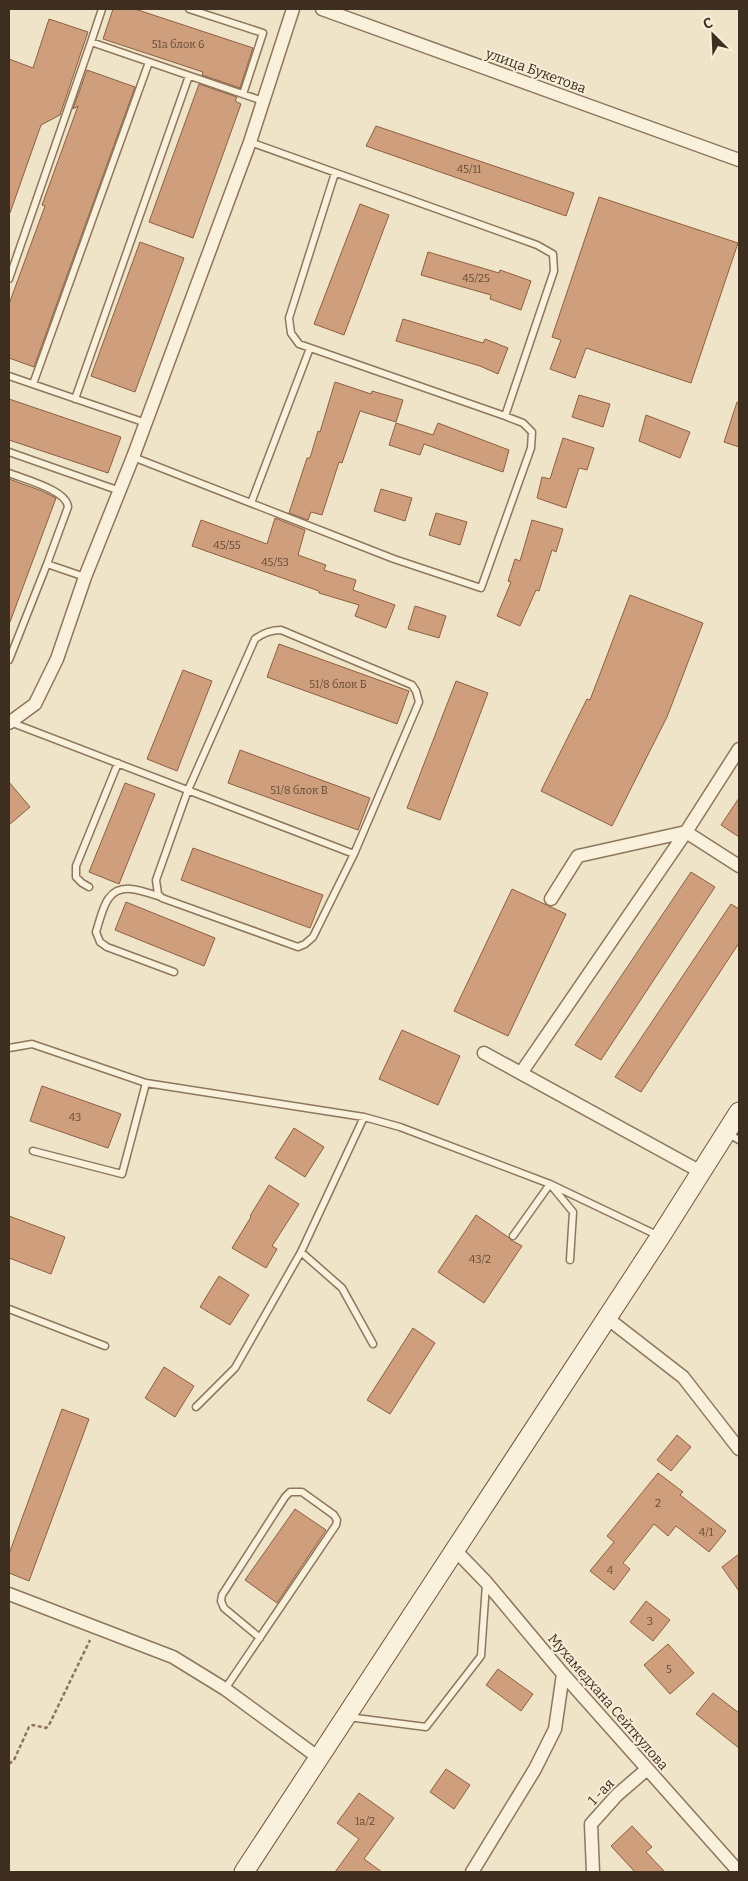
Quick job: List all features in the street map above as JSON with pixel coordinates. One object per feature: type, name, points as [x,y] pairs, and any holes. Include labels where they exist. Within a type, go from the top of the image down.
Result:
[{"type":"main road","points":[[244,1872],[347,1717],[701,1172],[733,1136],[739,1112]]},
{"type":"street","points":[[10,723],[35,704],[57,659],[85,577],[133,458],[250,142],[293,9]]},
{"type":"street","name":"улица Букетова","points":[[322,9],[739,160]]},
{"type":"street","points":[[521,1074],[686,832],[739,749]]},
{"type":"street","points":[[551,899],[578,856],[686,832],[739,866]]},
{"type":"street","points":[[484,1053],[701,1172]]},
{"type":"street","points":[[606,1318],[683,1376],[739,1449]]},
{"type":"street","name":"Мухамедхана Сейткулова","points":[[455,1550],[486,1582],[646,1770],[738,1872]]},
{"type":"street","points":[[9,1594],[173,1656],[225,1689],[319,1758]]},
{"type":"street","points":[[472,1872],[535,1769],[555,1729],[563,1674]]},
{"type":"street","name":"1 -ая","points":[[593,1872],[591,1824],[617,1795],[646,1770]]},
{"type":"lane","points":[[9,279],[102,9]]},
{"type":"lane","points":[[189,9],[263,33],[243,94]]},
{"type":"lane","points":[[91,42],[263,101]]},
{"type":"lane","points":[[33,384],[149,62]]},
{"type":"lane","points":[[74,399],[189,76]]},
{"type":"lane","points":[[250,142],[537,245],[553,254],[554,271],[505,416]]},
{"type":"lane","points":[[133,458],[394,558],[481,588],[531,448],[532,432],[523,423],[505,416],[299,344],[290,333],[289,318],[334,173]]},
{"type":"lane","points":[[251,503],[310,348]]},
{"type":"lane","points":[[9,376],[146,423]]},
{"type":"lane","points":[[9,452],[120,491]]},
{"type":"lane","points":[[9,473],[58,492],[68,502],[68,507],[47,564],[9,660]]},
{"type":"lane","points":[[47,564],[85,577]]},
{"type":"lane","points":[[162,898],[158,894],[156,880],[188,790],[255,638],[262,633],[281,630],[412,686],[419,698],[419,702],[354,854],[313,937],[305,944],[298,946],[132,888],[119,891],[109,897],[96,932],[100,942],[107,947],[174,972]]},
{"type":"lane","points":[[10,723],[354,854]]},
{"type":"lane","points":[[89,886],[82,883],[76,877],[76,866],[118,763]]},
{"type":"lane","points":[[9,1048],[32,1044],[146,1083],[364,1117],[400,1127],[550,1184],[660,1237]]},
{"type":"lane","points":[[34,1151],[122,1174],[146,1083]]},
{"type":"lane","points":[[196,1407],[235,1368],[301,1252],[364,1117]]},
{"type":"lane","points":[[513,1236],[550,1184]]},
{"type":"lane","points":[[550,1184],[573,1212],[570,1260]]},
{"type":"lane","points":[[301,1252],[342,1288],[373,1344]]},
{"type":"lane","points":[[9,1309],[105,1346]]},
{"type":"lane","points":[[225,1689],[260,1638],[336,1525],[337,1520],[334,1515],[302,1492],[290,1492],[285,1497],[222,1595],[221,1602],[224,1608],[260,1638]]},
{"type":"lane","points":[[347,1717],[426,1727],[481,1656],[486,1582]]},
{"type":"path","points":[[9,1764],[14,1760],[29,1727],[33,1725],[45,1728],[49,1725],[96,1627]]},
{"type":"building","points":[[113,9],[135,9],[253,48],[240,88],[202,75],[203,72],[103,39]]},
{"type":"building","points":[[49,19],[88,32],[60,115],[41,125],[9,213],[9,59],[33,68]]},
{"type":"building","points":[[87,70],[135,87],[34,367],[9,358],[9,304],[45,206],[42,205],[78,106],[73,109]]},
{"type":"building","points":[[199,84],[237,97],[235,101],[241,104],[193,238],[149,222]]},
{"type":"building","points":[[376,126],[574,193],[566,216],[366,146]]},
{"type":"building","points":[[599,197],[738,243],[691,383],[586,348],[575,378],[550,369],[561,340],[552,337]]},
{"type":"building","points":[[360,204],[389,215],[344,335],[314,324]]},
{"type":"building","points":[[140,242],[184,258],[135,392],[91,376]]},
{"type":"building","points":[[428,252],[499,273],[500,270],[531,281],[521,310],[490,299],[491,295],[421,275]]},
{"type":"building","points":[[403,319],[483,343],[485,339],[508,348],[498,374],[480,366],[396,341]]},
{"type":"building","points":[[335,382],[371,394],[372,391],[403,400],[396,422],[360,411],[342,463],[339,462],[322,515],[311,512],[308,520],[289,513],[307,458],[310,458],[318,431],[320,432]]},
{"type":"building","points":[[579,395],[610,404],[603,427],[572,417]]},
{"type":"building","points":[[9,399],[121,437],[108,473],[9,440]]},
{"type":"building","points":[[737,402],[739,403],[739,447],[724,442]]},
{"type":"building","points":[[646,415],[690,432],[680,458],[639,441]]},
{"type":"building","points":[[396,423],[433,435],[438,423],[509,450],[503,472],[424,444],[420,455],[389,445]]},
{"type":"building","points":[[563,438],[594,448],[587,470],[579,468],[566,508],[537,498],[542,477],[550,479]]},
{"type":"building","points":[[9,479],[56,498],[10,622],[9,622]]},
{"type":"building","points":[[381,489],[412,498],[405,521],[374,511]]},
{"type":"building","points":[[436,513],[467,522],[460,545],[429,535]]},
{"type":"building","points":[[275,518],[305,530],[298,555],[326,565],[324,570],[356,580],[353,590],[395,605],[386,628],[355,616],[359,605],[319,593],[319,591],[192,546],[201,520],[267,544]]},
{"type":"building","points":[[532,520],[563,529],[556,552],[552,550],[539,591],[536,590],[520,626],[497,616],[511,582],[508,581],[515,559],[520,561]]},
{"type":"building","points":[[630,595],[703,623],[667,717],[612,826],[541,791],[587,699],[590,700]]},
{"type":"building","points":[[415,606],[446,616],[439,638],[408,629]]},
{"type":"building","points":[[279,644],[409,691],[397,724],[267,677]]},
{"type":"building","points":[[183,670],[212,681],[177,771],[147,759]]},
{"type":"building","points":[[456,681],[488,693],[440,820],[407,808]]},
{"type":"building","points":[[240,750],[370,798],[358,830],[228,783]]},
{"type":"building","points":[[9,782],[30,807],[9,825]]},
{"type":"building","points":[[125,783],[155,794],[119,884],[89,872]]},
{"type":"building","points":[[739,798],[739,837],[721,825]]},
{"type":"building","points":[[193,848],[323,895],[310,928],[181,880]]},
{"type":"building","points":[[691,872],[715,887],[601,1060],[575,1045]]},
{"type":"building","points":[[512,889],[566,914],[508,1036],[454,1011]]},
{"type":"building","points":[[126,902],[215,938],[204,966],[115,930]]},
{"type":"building","points":[[731,904],[739,909],[739,943],[641,1092],[615,1077]]},
{"type":"building","points":[[402,1030],[460,1056],[438,1105],[379,1079]]},
{"type":"building","points":[[42,1086],[121,1114],[108,1148],[30,1121]]},
{"type":"building","points":[[294,1128],[324,1147],[305,1177],[275,1158]]},
{"type":"building","points":[[269,1185],[299,1204],[272,1246],[277,1249],[266,1268],[232,1248]]},
{"type":"building","points":[[476,1215],[522,1246],[484,1303],[438,1272]]},
{"type":"building","points":[[9,1216],[65,1237],[51,1274],[9,1258]]},
{"type":"building","points":[[219,1276],[249,1295],[230,1325],[200,1307]]},
{"type":"building","points":[[413,1328],[435,1343],[390,1414],[367,1400]]},
{"type":"building","points":[[164,1367],[194,1386],[175,1417],[145,1398]]},
{"type":"building","points":[[62,1409],[89,1419],[29,1581],[9,1573],[9,1554]]},
{"type":"building","points":[[677,1435],[691,1447],[671,1471],[657,1460]]},
{"type":"building","points":[[658,1473],[683,1492],[680,1495],[726,1531],[709,1552],[676,1526],[668,1536],[654,1524],[623,1563],[630,1569],[614,1590],[590,1571],[614,1542],[607,1536]]},
{"type":"building","points":[[295,1509],[326,1530],[277,1603],[245,1580]]},
{"type":"building","points":[[739,1554],[739,1591],[722,1567]]},
{"type":"building","points":[[646,1601],[670,1620],[653,1641],[630,1622]]},
{"type":"building","points":[[668,1644],[694,1673],[670,1694],[644,1665]]},
{"type":"building","points":[[498,1669],[533,1694],[521,1711],[486,1685]]},
{"type":"building","points":[[713,1693],[739,1713],[739,1748],[696,1714]]},
{"type":"building","points":[[446,1769],[470,1785],[454,1809],[430,1792]]},
{"type":"building","points":[[359,1793],[394,1818],[364,1859],[382,1872],[335,1872],[359,1839],[337,1823]]},
{"type":"building","points":[[632,1826],[652,1847],[646,1852],[665,1872],[635,1872],[611,1846]]}]
